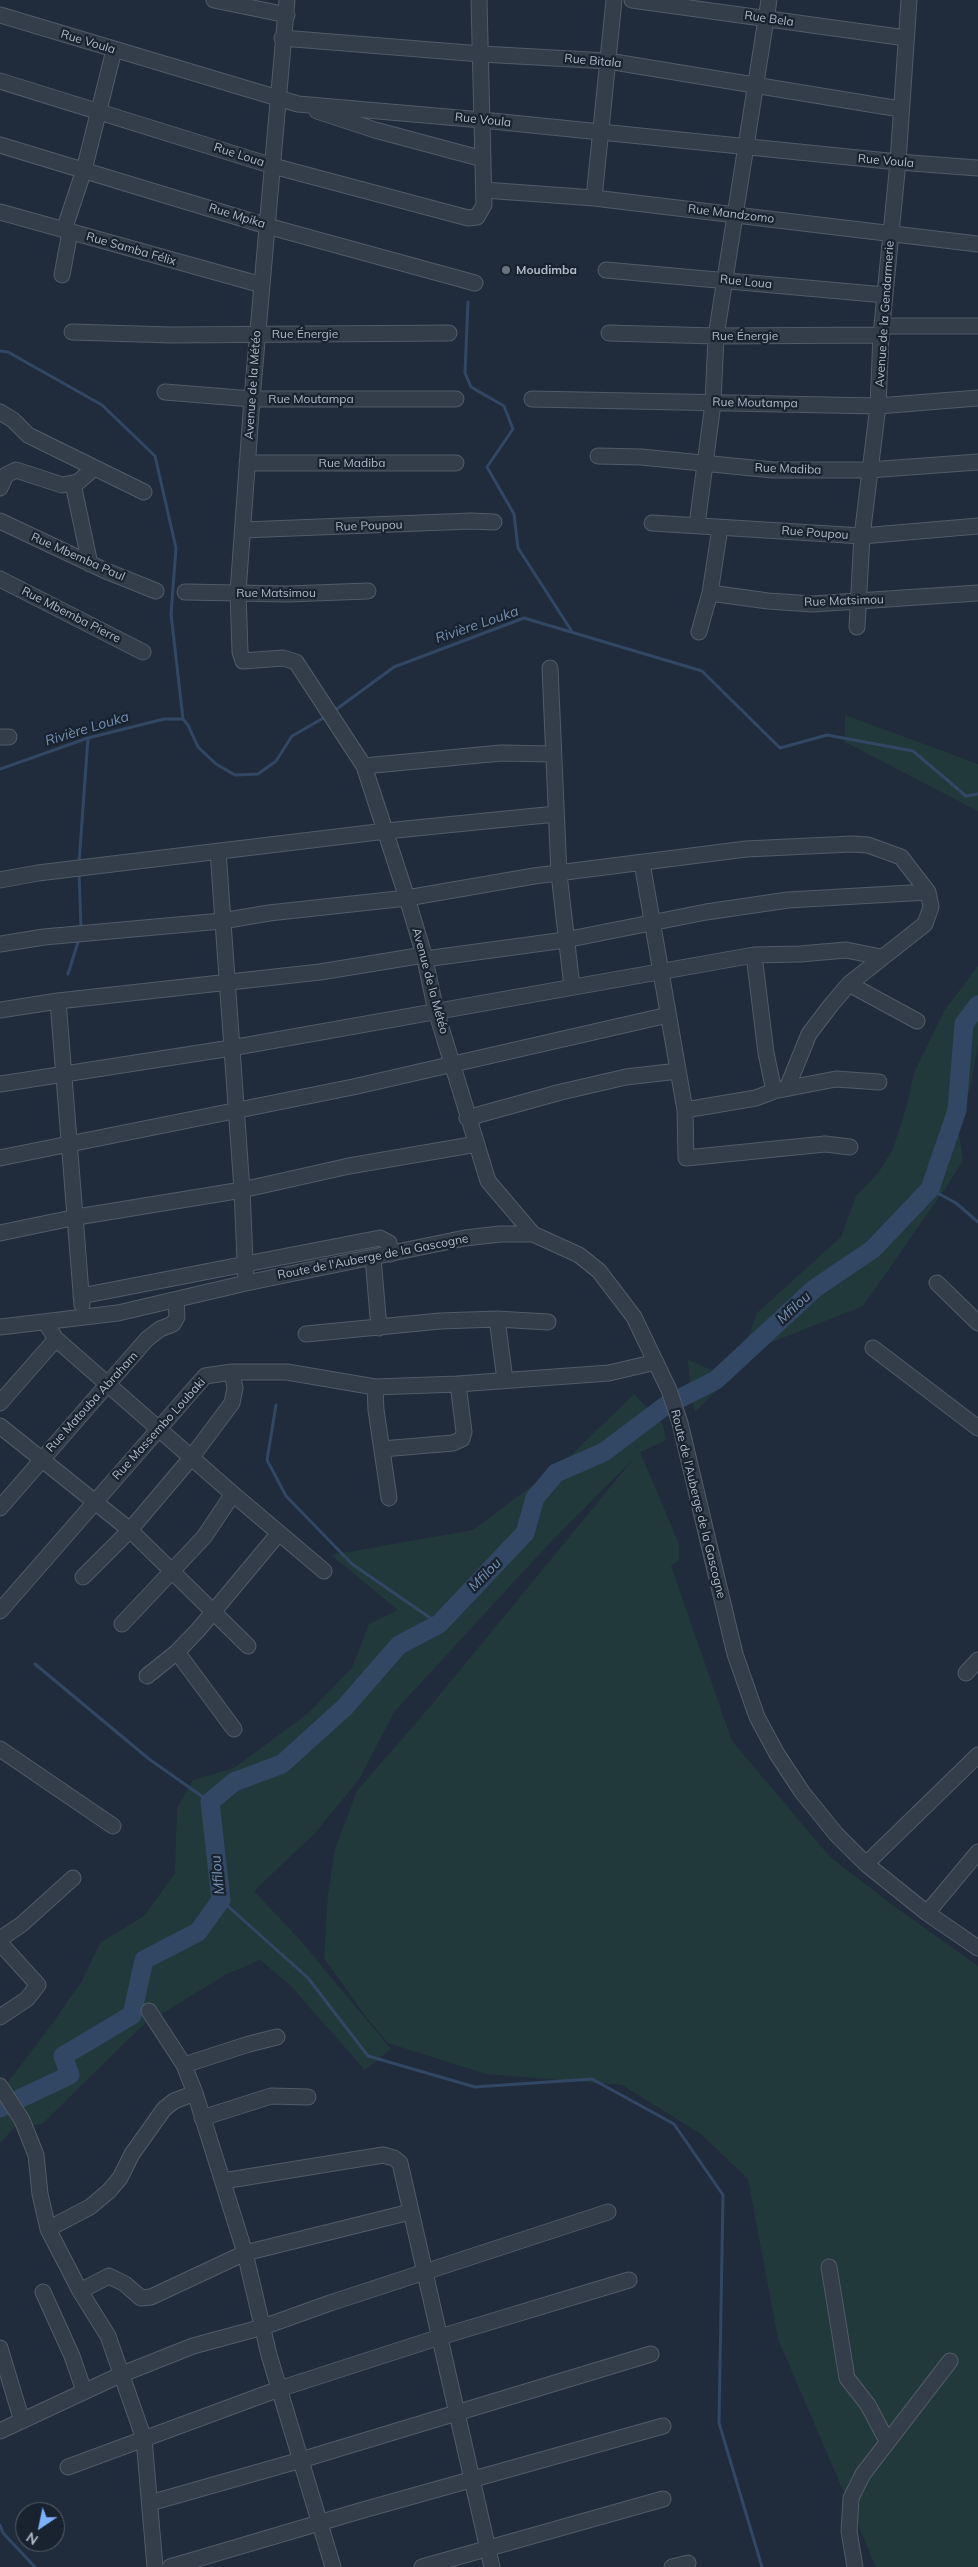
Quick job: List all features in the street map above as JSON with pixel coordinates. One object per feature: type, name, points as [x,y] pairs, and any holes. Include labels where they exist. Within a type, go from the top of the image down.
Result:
[{"type":"street","points":[[214,0],[287,7]]},
{"type":"street","points":[[478,0],[484,190]]},
{"type":"street","points":[[594,198],[599,132],[614,0]]},
{"type":"street","name":"Rue Bela","points":[[632,0],[906,38]]},
{"type":"street","points":[[697,525],[713,403],[716,336],[727,280],[745,147],[757,84],[769,0]]},
{"type":"street","name":"Avenue de la Gendarmerie","points":[[857,627],[862,536],[878,406],[882,330],[898,162],[900,109],[909,0]]},
{"type":"street","name":"Avenue de la Météo","points":[[287,7],[282,38],[273,166],[257,333],[238,592],[243,661],[283,658],[296,662],[364,766],[407,898],[424,957],[436,1011],[453,1064],[467,1118],[488,1181],[533,1234]]},
{"type":"street","name":"Rue Voula","points":[[0,15],[278,100],[298,104],[482,120],[898,162],[978,168]]},
{"type":"street","name":"Rue Bitala","points":[[282,38],[481,54],[608,61],[900,109]]},
{"type":"street","points":[[62,275],[67,231],[114,50]]},
{"type":"street","name":"Rue Loua","points":[[0,81],[273,166],[468,218],[480,215],[484,205],[484,190]]},
{"type":"street","points":[[298,104],[375,130],[483,159]]},
{"type":"street","name":"Rue Mpika","points":[[0,146],[266,226],[475,283]]},
{"type":"street","name":"Rue Mandzomo","points":[[484,190],[594,198],[978,244]]},
{"type":"street","name":"Rue Samba Félix","points":[[0,212],[262,285]]},
{"type":"street","name":"Rue Loua","points":[[606,270],[885,295]]},
{"type":"street","name":"Rue Énergie","points":[[609,333],[716,336],[978,326]]},
{"type":"street","name":"Rue Énergie","points":[[72,332],[171,336],[257,333],[449,333]]},
{"type":"street","name":"Rue Moutampa","points":[[165,392],[252,400],[456,399]]},
{"type":"street","name":"Rue Moutampa","points":[[532,398],[878,406],[978,398]]},
{"type":"street","points":[[0,412],[13,420],[28,435],[93,469],[144,492]]},
{"type":"street","name":"Rue Madiba","points":[[598,456],[641,457],[773,470],[869,470],[978,462]]},
{"type":"street","name":"Rue Madiba","points":[[247,463],[456,463]]},
{"type":"street","points":[[0,488],[6,475],[16,470],[52,483],[73,484],[93,469]]},
{"type":"street","points":[[73,484],[90,564]]},
{"type":"street","name":"Rue Mbemba Paul","points":[[0,521],[90,564],[156,590]]},
{"type":"street","name":"Rue Poupou","points":[[243,530],[494,522]]},
{"type":"street","name":"Rue Poupou","points":[[652,523],[862,536],[978,526]]},
{"type":"street","points":[[699,632],[710,593],[720,528]]},
{"type":"street","name":"Rue Mbemba Pierre","points":[[0,579],[143,652]]},
{"type":"street","name":"Rue Matsimou","points":[[185,592],[288,594],[368,591]]},
{"type":"street","name":"Rue Matsimou","points":[[710,593],[795,603],[978,593]]},
{"type":"street","points":[[550,668],[559,874],[572,987]]},
{"type":"street","points":[[364,766],[416,759],[501,753],[553,754]]},
{"type":"street","points":[[0,880],[38,873],[386,831],[556,814]]},
{"type":"street","points":[[0,944],[44,937],[222,921],[269,913],[407,898],[534,876],[746,849],[852,844],[868,845],[901,856],[928,892],[930,907],[925,924],[849,984],[809,1034],[781,1089]]},
{"type":"street","points":[[218,851],[230,1048],[242,1190],[246,1283]]},
{"type":"street","points":[[642,863],[685,1110],[686,1158],[825,1144],[850,1147]]},
{"type":"street","points":[[0,1010],[58,1001],[320,972],[566,940],[652,922],[788,900],[928,892]]},
{"type":"street","points":[[0,1084],[230,1048],[754,955],[846,950],[881,957]]},
{"type":"street","points":[[754,955],[766,1053],[781,1089]]},
{"type":"street","points":[[849,984],[918,1021]]},
{"type":"street","points":[[58,1001],[77,1217],[83,1319]]},
{"type":"street","points":[[0,1158],[70,1142],[236,1111],[668,1015]]},
{"type":"street","points":[[467,1118],[561,1092],[626,1077],[678,1071]]},
{"type":"street","points":[[685,1110],[756,1098],[781,1089],[836,1079],[879,1082]]},
{"type":"street","points":[[0,1233],[77,1217],[242,1190],[349,1166],[477,1144]]},
{"type":"street","name":"Route de l'Auberge de la Gascogne","points":[[0,1327],[83,1319],[465,1238],[533,1234],[579,1255],[599,1271],[634,1317],[669,1390],[680,1423],[734,1654],[757,1717],[777,1754],[802,1792],[836,1834],[866,1864],[978,1948]]},
{"type":"street","points":[[81,1296],[359,1241],[386,1239],[391,1254]]},
{"type":"street","points":[[359,1241],[368,1259],[379,1328]]},
{"type":"street","points":[[308,1251],[309,1270]]},
{"type":"street","points":[[937,1283],[978,1324]]},
{"type":"street","name":"Rue Matouba Abraham","points":[[0,1508],[40,1460],[152,1335],[174,1324],[177,1317],[176,1300]]},
{"type":"street","points":[[497,1319],[505,1380]]},
{"type":"street","points":[[306,1334],[440,1321],[497,1319],[548,1322]]},
{"type":"street","points":[[45,1322],[56,1339],[324,1571]]},
{"type":"street","points":[[0,1403],[56,1339]]},
{"type":"street","points":[[873,1348],[978,1428]]},
{"type":"street","name":"Rue Massembo Loubaki","points":[[0,1611],[205,1376],[232,1372],[287,1372],[376,1387],[458,1384],[609,1373],[656,1362]]},
{"type":"street","points":[[82,1577],[130,1530],[192,1458],[232,1403],[235,1388],[232,1372]]},
{"type":"street","points":[[382,1448],[453,1442],[462,1439],[464,1432],[458,1384]]},
{"type":"street","points":[[376,1387],[376,1410],[389,1498]]},
{"type":"street","points":[[0,1426],[40,1460],[130,1530],[248,1646]]},
{"type":"street","points":[[122,1624],[204,1537],[233,1494]]},
{"type":"street","points":[[147,1676],[177,1652],[279,1532]]},
{"type":"street","points":[[177,1652],[234,1729]]},
{"type":"street","points":[[966,1673],[978,1660]]},
{"type":"street","points":[[0,1749],[113,1826]]},
{"type":"street","points":[[866,1864],[978,1755]]},
{"type":"street","points":[[928,1912],[978,1852]]},
{"type":"street","points":[[0,1939],[22,1924],[73,1878]]},
{"type":"street","points":[[0,1943],[38,1985],[27,1999],[0,2017]]},
{"type":"street","points":[[149,2011],[184,2065],[195,2093],[245,2253],[279,2390],[334,2567]]},
{"type":"street","points":[[184,2065],[249,2044],[277,2038]]},
{"type":"street","points":[[2,2087],[22,2120],[36,2154],[40,2194],[48,2229],[80,2291],[108,2336],[120,2375],[144,2439],[156,2567]]},
{"type":"street","points":[[48,2229],[90,2207],[109,2191],[120,2178],[132,2154],[164,2109],[174,2101],[195,2093]]},
{"type":"street","points":[[202,2118],[271,2096],[308,2097]]},
{"type":"street","points":[[223,2181],[383,2155],[394,2158],[400,2163],[492,2567]]},
{"type":"street","points":[[80,2291],[110,2276],[125,2284],[141,2298],[151,2297],[245,2253],[410,2212]]},
{"type":"street","points":[[0,2431],[120,2375],[193,2346],[263,2327],[608,2212]]},
{"type":"street","points":[[829,2267],[847,2378],[868,2405],[887,2441]]},
{"type":"street","points":[[68,2467],[279,2390],[440,2337],[629,2280]]},
{"type":"street","points":[[43,2292],[72,2356],[84,2391]]},
{"type":"street","points":[[0,2348],[2,2364],[22,2420]]},
{"type":"street","points":[[150,2503],[301,2460],[651,2354]]},
{"type":"street","points":[[855,2567],[849,2531],[851,2498],[863,2474],[950,2361]]},
{"type":"street","points":[[170,2567],[663,2426]]},
{"type":"street","points":[[422,2567],[664,2499]]},
{"type":"street","points":[[672,2567],[688,2563]]},
{"type":"green space","points":[[845,715],[978,764],[978,811],[845,742]]},
{"type":"green space","points":[[978,966],[978,1045],[971,1084],[958,1127],[963,1160],[949,1183],[863,1306],[760,1347],[695,1412],[691,1398],[688,1360],[714,1371],[748,1338],[757,1313],[841,1237],[856,1196],[879,1172],[893,1149],[907,1105],[914,1073],[944,1011]]},
{"type":"green space","points":[[634,1394],[663,1425],[666,1440],[640,1452],[679,1544],[679,1560],[671,1566],[732,1741],[830,1857],[895,1907],[978,1966],[978,2567],[876,2567],[778,2339],[748,2179],[701,2134],[622,2085],[486,2074],[388,2043],[366,2017],[324,1958],[328,1895],[335,1849],[357,1791],[433,1703],[635,1457],[545,1548],[394,1712],[360,1778],[316,1832],[254,1891],[300,1940],[391,2049],[365,2070],[289,1984],[260,1960],[225,1975],[142,2026],[42,2124],[14,2127],[0,2144],[0,2080],[8,2082],[55,2020],[83,1979],[100,1943],[144,1916],[175,1873],[177,1808],[193,1780],[234,1768],[307,1714],[352,1668],[369,1624],[398,1610],[331,1555],[473,1530],[564,1462]]},
{"type":"waterway","points":[[468,302],[465,373],[471,387],[504,406],[513,429],[487,467],[514,514],[518,548],[571,630]]},
{"type":"waterway","points":[[0,351],[8,352],[102,405],[155,456],[176,548],[171,614],[183,719]]},
{"type":"waterway","name":"Rivière Louka","points":[[334,711],[394,667],[524,618],[702,671],[780,748],[827,735],[913,751],[966,796],[978,794]]},
{"type":"waterway","name":"Rivière Louka","points":[[0,769],[88,738],[164,719],[183,719],[188,725],[198,747],[216,764],[235,775],[258,774],[276,761],[292,736],[327,716]]},
{"type":"waterway","points":[[79,863],[88,738]]},
{"type":"waterway","points":[[79,872],[81,928]]},
{"type":"waterway","points":[[68,974],[79,939]]},
{"type":"waterway","name":"Mfilou","points":[[0,2108],[70,2075],[63,2056],[132,2015],[144,1960],[198,1932],[221,1900],[210,1802],[234,1782],[282,1764],[345,1707],[399,1645],[439,1624],[525,1533],[535,1498],[556,1473],[604,1452],[665,1406],[716,1380],[814,1289],[873,1249],[930,1189],[957,1110],[964,1024],[978,1005]]},
{"type":"waterway","points":[[930,1189],[956,1203],[978,1222]]},
{"type":"waterway","points":[[276,1405],[267,1460],[286,1496],[352,1564],[439,1624]]},
{"type":"waterway","points":[[35,1664],[149,1759],[210,1802]]},
{"type":"waterway","points":[[221,1900],[308,1978],[368,2056],[475,2087],[592,2079],[674,2124],[723,2195],[719,2423],[762,2567]]},
{"type":"waterway","points":[[0,2525],[3,2533],[35,2567]]},
{"type":"place","name":"Moudimba","points":[[506,270]]}]
